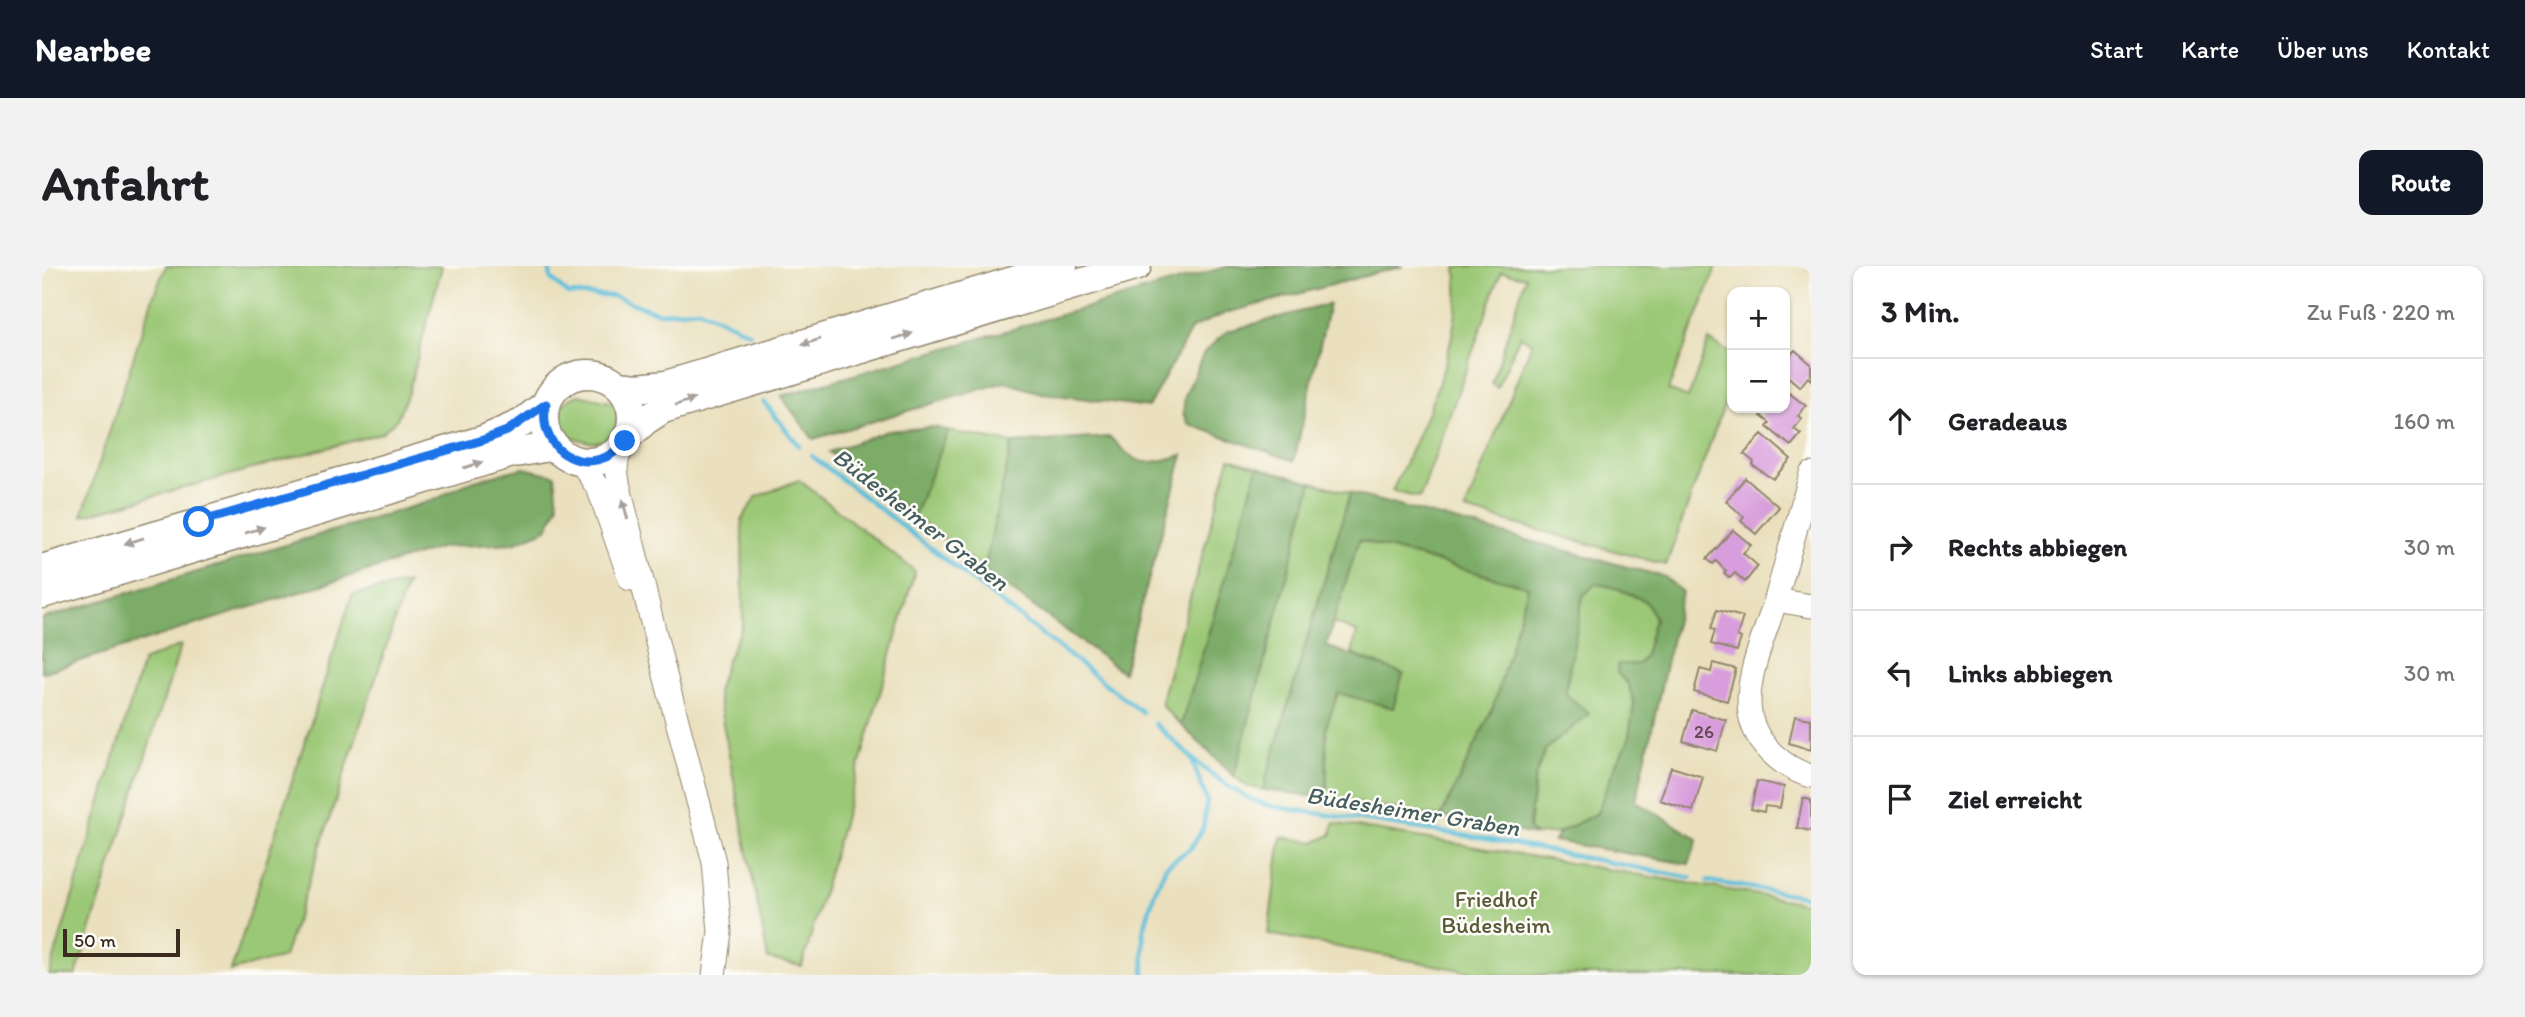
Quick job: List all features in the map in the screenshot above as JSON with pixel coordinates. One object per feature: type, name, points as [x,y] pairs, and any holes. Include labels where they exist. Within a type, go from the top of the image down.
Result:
[{"type":"main road","points":[[619,386],[637,388],[666,385],[1063,266]]},
{"type":"main road","points":[[623,443],[632,415],[630,404],[619,386],[608,378],[596,374],[571,377],[551,393],[544,413],[546,431],[555,446],[570,458],[588,461],[603,459],[623,443],[646,420],[663,409],[1137,266]]},
{"type":"main road","points":[[42,569],[483,440],[507,431],[546,404]]},
{"type":"main road","points":[[42,594],[509,454],[555,446]]},
{"type":"street","points":[[623,443],[616,461],[618,483],[714,862],[720,932],[714,975]]},
{"type":"street","points":[[580,460],[599,490],[664,671]]},
{"type":"street","points":[[1811,474],[1756,661],[1749,695],[1751,719],[1761,740],[1777,758],[1811,776]]},
{"type":"street","points":[[1776,600],[1811,606]]},
{"type":"green space","points":[[166,266],[442,266],[408,393],[397,419],[381,433],[82,516],[154,294]]},
{"type":"green space","points":[[1229,266],[1403,266],[1226,313],[1192,328],[1148,407],[1041,393],[1005,382],[813,439],[781,396]]},
{"type":"green space","points":[[1717,266],[1668,390],[1688,398],[1709,340],[1727,351],[1727,397],[1666,565],[1465,510],[1532,343],[1520,336],[1497,388],[1492,384],[1526,277],[1501,272],[1420,498],[1392,491],[1423,423],[1449,349],[1457,297],[1456,268]]},
{"type":"green space","points":[[1329,304],[1294,461],[1188,424],[1183,413],[1185,396],[1204,352],[1228,331]]},
{"type":"green space","points":[[578,395],[615,403],[617,424],[611,435],[599,442],[591,442],[559,433],[556,420],[559,410],[567,401]]},
{"type":"green space","points":[[934,427],[948,431],[914,516],[829,452],[887,431]]},
{"type":"green space","points":[[948,431],[1012,443],[984,570],[914,516]]},
{"type":"green space","points":[[1110,437],[1128,454],[1142,461],[1159,461],[1183,455],[1123,672],[984,570],[1012,443]]},
{"type":"green space","points":[[1230,458],[1258,467],[1181,725],[1162,706],[1162,696]]},
{"type":"green space","points":[[1258,467],[1312,482],[1234,776],[1181,725]]},
{"type":"green space","points":[[524,468],[555,475],[558,506],[547,529],[513,543],[443,547],[42,673],[42,619],[437,499],[468,483]]},
{"type":"green space","points":[[799,480],[915,571],[802,966],[768,959],[717,692],[726,662],[743,625],[742,519],[756,497]]},
{"type":"green space","points":[[1312,482],[1350,493],[1263,790],[1247,786],[1234,776]]},
{"type":"green space","points":[[1350,493],[1665,577],[1682,592],[1636,801],[1698,839],[1689,864],[1554,841],[1559,833],[1597,813],[1616,763],[1628,743],[1634,705],[1629,685],[1617,673],[1618,664],[1639,664],[1645,655],[1655,618],[1645,601],[1619,589],[1596,583],[1583,596],[1565,693],[1589,714],[1545,750],[1535,777],[1529,828],[1535,835],[1441,817],[1493,708],[1528,587],[1359,540],[1326,646],[1403,674],[1393,708],[1338,693],[1326,727],[1327,798],[1263,790]]},
{"type":"green space","points":[[1358,540],[1529,587],[1493,708],[1441,817],[1327,798],[1326,727],[1338,693],[1403,674],[1352,654],[1357,632],[1333,623]]},
{"type":"green space","points":[[407,583],[284,957],[231,971],[352,595]]},
{"type":"green space","points":[[1595,583],[1619,589],[1645,601],[1655,618],[1645,655],[1639,664],[1618,664],[1617,673],[1629,685],[1634,705],[1628,743],[1616,763],[1597,813],[1559,833],[1535,835],[1529,829],[1535,777],[1545,750],[1588,714],[1565,693],[1583,596]]},
{"type":"green space","points":[[181,645],[76,975],[49,975],[143,661]]},
{"type":"green space","name":"Friedhof Büdesheim","points":[[1334,823],[1811,904],[1811,975],[1488,975],[1268,934],[1281,837],[1315,842],[1331,835]]},
{"type":"building","points":[[1795,350],[1811,364],[1811,380],[1808,377],[1800,387],[1790,378],[1790,356]]},
{"type":"building","points":[[1790,394],[1806,406],[1798,416],[1802,419],[1794,429],[1801,434],[1791,446],[1767,427],[1770,423],[1761,416],[1763,413],[1790,413]]},
{"type":"building","points":[[1762,434],[1791,459],[1773,479],[1752,465],[1754,462],[1744,454]]},
{"type":"building","points":[[1745,478],[1779,507],[1756,534],[1741,521],[1744,517],[1726,501]]},
{"type":"building","points":[[1733,530],[1751,545],[1743,553],[1758,566],[1745,582],[1735,573],[1730,578],[1716,561],[1713,564],[1707,559]]},
{"type":"building","points":[[1717,610],[1743,617],[1737,636],[1741,638],[1737,651],[1711,644],[1715,630],[1711,629]]},
{"type":"building","points":[[1713,663],[1736,669],[1727,701],[1694,692],[1700,669],[1711,672]]},
{"type":"building","points":[[1692,710],[1726,720],[1717,751],[1683,741]]},
{"type":"building","points":[[1795,716],[1811,719],[1811,750],[1789,743]]},
{"type":"building","points":[[1671,767],[1703,777],[1693,811],[1660,800]]},
{"type":"building","points":[[1757,781],[1784,787],[1780,808],[1765,806],[1764,812],[1751,809]]},
{"type":"building","points":[[1803,798],[1811,800],[1811,831],[1797,828]]},
{"type":"waterway","name":"Büdesheimer Graben","points":[[549,266],[551,279],[568,294],[613,296],[659,313],[699,309],[750,333]]},
{"type":"waterway","name":"Büdesheimer Graben","points":[[764,402],[799,446]]},
{"type":"waterway","name":"Büdesheimer Graben","points":[[812,456],[1142,712]]},
{"type":"waterway","name":"Büdesheimer Graben","points":[[1155,724],[1222,782],[1269,806],[1481,838],[1691,878]]},
{"type":"waterway","points":[[1144,975],[1143,932],[1154,894],[1166,866],[1191,848],[1203,828],[1207,800],[1191,758]]},
{"type":"waterway","name":"Büdesheimer Graben","points":[[1707,881],[1811,897]]},
{"type":"route","points":[[199,522],[483,440],[522,423],[546,404],[546,431],[555,446],[570,458],[588,461],[603,459],[619,449],[625,441]]}]
